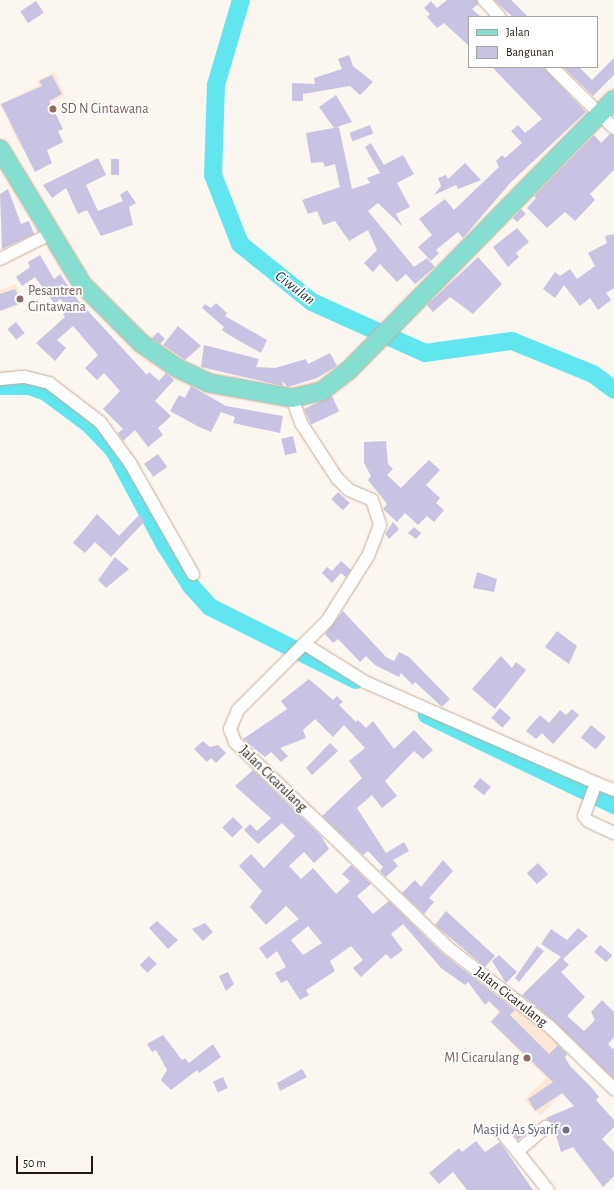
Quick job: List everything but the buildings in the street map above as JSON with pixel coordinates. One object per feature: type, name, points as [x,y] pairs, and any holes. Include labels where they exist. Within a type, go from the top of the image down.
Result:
[{"type":"main road","points":[[0,150],[48,234],[104,309],[159,356],[192,376],[223,388],[292,398],[322,391],[359,359],[414,305],[614,99]]},
{"type":"street","points":[[484,0],[499,16]]},
{"type":"street","points":[[553,68],[614,128]]},
{"type":"street","points":[[0,259],[48,234]]},
{"type":"street","points":[[0,379],[25,377],[49,383],[100,422],[130,464],[193,574]]},
{"type":"street","name":"Jalan Cicarulang","points":[[292,398],[301,423],[342,485],[372,500],[380,517],[376,540],[368,556],[327,621],[284,668],[238,710],[230,729],[235,742],[447,947],[549,1026],[614,1089]]},
{"type":"street","points":[[303,647],[365,682],[595,788],[614,790]]},
{"type":"street","points":[[595,788],[584,816],[588,821],[614,833]]},
{"type":"street","points":[[518,1151],[546,1127]]},
{"type":"street","points":[[504,1135],[548,1190]]},
{"type":"shaded area","name":"SD N Cintawana","points":[[54,72],[65,95],[51,102],[63,129],[21,149],[0,104],[39,85],[37,81]],"holes":[[[52,75],[62,94],[49,101],[39,81]],[[41,86],[53,113],[30,113],[9,122],[1,104]],[[55,114],[62,129],[22,148],[15,133]]]},
{"type":"shaded area","name":"Pesantren Cintawana","points":[[16,284],[23,304],[0,313],[20,303],[15,289],[0,294],[0,290]]},
{"type":"shaded area","name":"MI Cicarulang","points":[[511,995],[572,1051],[550,1074],[566,1090],[540,1116],[524,1100],[546,1078],[490,1022]],"holes":[[[511,997],[519,1005],[510,1015],[549,1054],[561,1043],[570,1052],[546,1075],[491,1022]],[[555,1081],[536,1110],[528,1099]]]},
{"type":"waterway","name":"Ciwulan","points":[[241,0],[216,85],[213,175],[240,244],[312,302],[425,353],[512,341],[593,374],[614,390]]},
{"type":"waterway","points":[[0,386],[29,386],[46,392],[89,424],[114,450],[165,545],[191,586],[210,607],[356,680]]},
{"type":"waterway","points":[[427,715],[614,805]]},
{"type":"place","name":"SD N Cintawana","points":[[53,109]]},
{"type":"place","name":"Pesantren Cintawana","points":[[20,299]]},
{"type":"place","name":"MI Cicarulang","points":[[527,1058]]},
{"type":"place","name":"Masjid As Syarif","points":[[566,1130]]}]
